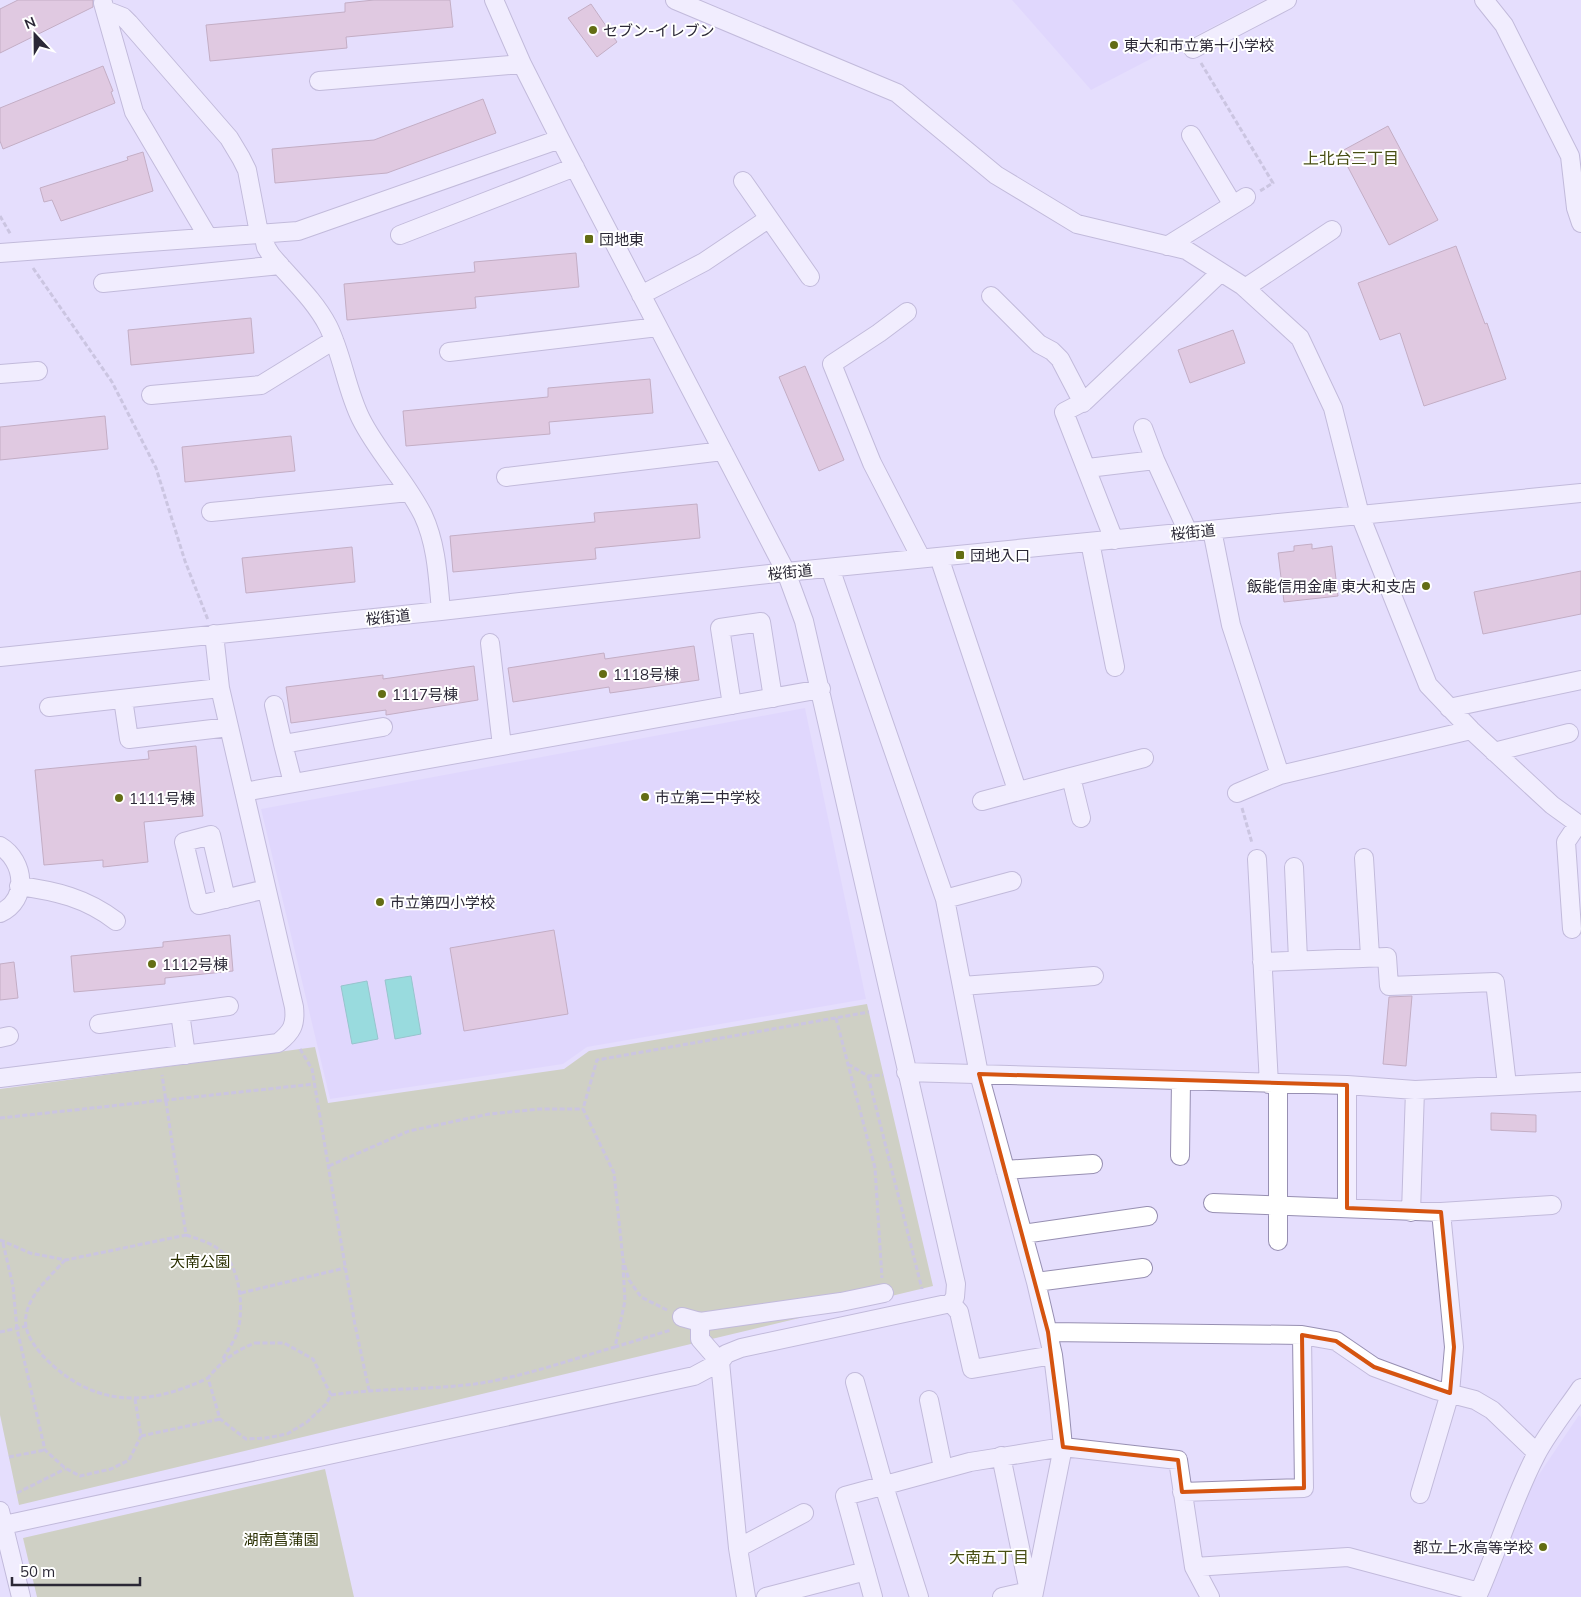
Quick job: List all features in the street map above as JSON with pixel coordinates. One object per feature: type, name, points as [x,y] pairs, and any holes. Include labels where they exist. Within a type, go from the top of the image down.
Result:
[{"type":"street","points":[[21,1597],[2,1518],[694,1376],[720,1362],[726,1354],[741,1348],[951,1303],[957,1292],[804,620],[786,572],[560,139],[522,64],[494,0]]},
{"type":"street","points":[[675,0],[897,93],[996,175],[1077,224],[1186,250],[1245,288],[1300,338],[1333,408],[1360,516],[1428,685],[1494,752],[1552,805],[1579,825],[1566,842],[1572,928]]},
{"type":"street","points":[[1193,49],[1288,0]]},
{"type":"street","points":[[1484,0],[1504,25],[1570,156],[1576,171],[1576,208],[1581,223]]},
{"type":"street","points":[[103,5],[123,17],[130,24],[229,138],[247,170],[261,234],[266,246],[312,301],[334,340],[349,392],[361,421],[423,514],[434,544],[441,611]]},
{"type":"street","points":[[103,5],[134,112],[208,237]]},
{"type":"street","points":[[319,81],[522,64]]},
{"type":"street","points":[[1168,246],[1240,201],[1191,135]]},
{"type":"street","points":[[0,253],[298,231],[560,139]]},
{"type":"street","points":[[400,236],[575,167]]},
{"type":"street","points":[[743,181],[810,278]]},
{"type":"street","points":[[642,295],[704,262],[768,219]]},
{"type":"street","points":[[1245,288],[1332,230]]},
{"type":"street","points":[[104,283],[280,265]]},
{"type":"street","points":[[1114,540],[1088,468],[1064,412],[1082,403],[1222,272]]},
{"type":"street","points":[[991,296],[1039,344],[1052,351],[1060,359],[1082,403]]},
{"type":"street","points":[[907,312],[880,333],[832,364],[872,463],[930,558],[1017,790]]},
{"type":"street","points":[[449,352],[658,327]]},
{"type":"street","points":[[151,395],[261,385],[334,340]]},
{"type":"street","points":[[0,374],[38,371]]},
{"type":"street","points":[[1143,428],[1155,460],[1188,532]]},
{"type":"street","points":[[506,477],[723,451]]},
{"type":"street","points":[[1088,468],[1155,460]]},
{"type":"street","points":[[211,512],[409,492]]},
{"type":"street","name":"桜街道","points":[[0,657],[441,611],[786,572],[1360,516],[1581,492]]},
{"type":"street","points":[[1212,530],[1231,625],[1280,775]]},
{"type":"street","points":[[1090,542],[1115,667]]},
{"type":"street","points":[[830,568],[945,899],[979,1074],[1036,1282],[1053,1355],[1063,1448],[1032,1594]]},
{"type":"street","points":[[732,705],[720,628],[761,622],[773,698]]},
{"type":"street","points":[[0,1078],[278,1043],[290,1034],[296,1022],[220,688],[214,634]]},
{"type":"street","points":[[490,643],[502,746]]},
{"type":"street","points":[[1449,708],[1581,680]]},
{"type":"street","points":[[49,707],[220,688]]},
{"type":"street","points":[[244,792],[821,689]]},
{"type":"street","points":[[123,699],[129,739],[229,727]]},
{"type":"street","points":[[274,705],[293,783]]},
{"type":"street","points":[[284,744],[383,727]]},
{"type":"street","points":[[1237,793],[1280,775],[1471,730]]},
{"type":"street","points":[[1494,752],[1569,732]]},
{"type":"street","points":[[982,801],[1017,790],[1144,758]]},
{"type":"street","points":[[1070,777],[1081,818]]},
{"type":"street","points":[[0,846],[14,856],[19,866],[20,886],[12,903],[0,913]]},
{"type":"street","points":[[1256,858],[1262,962],[1273,1084],[1279,1204],[1278,1241]]},
{"type":"street","points":[[1364,858],[1370,956]]},
{"type":"street","points":[[1294,867],[1298,960]]},
{"type":"street","points":[[945,899],[1012,881]]},
{"type":"street","points":[[20,886],[77,897],[98,907],[116,920]]},
{"type":"street","points":[[226,898],[266,889]]},
{"type":"street","points":[[1262,962],[1370,956],[1388,957],[1389,986],[1495,982],[1507,1086]]},
{"type":"street","points":[[962,986],[1094,976]]},
{"type":"street","points":[[99,1024],[229,1006]]},
{"type":"street","points":[[180,1013],[186,1056]]},
{"type":"street","points":[[906,1072],[1347,1085],[1414,1090],[1581,1082]]},
{"type":"street","points":[[1180,1156],[1181,1081]]},
{"type":"street","points":[[1347,1085],[1347,1208]]},
{"type":"street","points":[[1411,1212],[1414,1090]]},
{"type":"street","points":[[1006,1170],[1093,1164]]},
{"type":"street","points":[[1213,1203],[1279,1204],[1411,1212],[1552,1205]]},
{"type":"street","points":[[1420,1494],[1450,1393],[1454,1347],[1441,1212]]},
{"type":"street","points":[[1022,1234],[1148,1216]]},
{"type":"street","points":[[1036,1282],[1142,1268]]},
{"type":"street","points":[[677,1324],[841,1302],[884,1293]]},
{"type":"street","points":[[951,1303],[959,1312],[972,1369],[1053,1355]]},
{"type":"street","points":[[700,1322],[700,1339],[720,1362],[738,1548],[746,1597]]},
{"type":"street","points":[[1048,1332],[1302,1335],[1336,1341],[1374,1367],[1436,1390],[1475,1400],[1492,1410],[1537,1453]]},
{"type":"street","points":[[1182,1492],[1304,1488],[1302,1335]]},
{"type":"street","points":[[855,1382],[884,1486],[919,1597]]},
{"type":"street","points":[[1194,1568],[1348,1557],[1478,1594],[1500,1544],[1516,1496],[1537,1453],[1581,1388]]},
{"type":"street","points":[[929,1400],[943,1468]]},
{"type":"street","points":[[873,1597],[845,1496],[943,1468],[1000,1456],[1063,1448],[1178,1460],[1194,1568],[1210,1597]]},
{"type":"street","points":[[1000,1456],[1032,1594]]},
{"type":"street","points":[[738,1548],[804,1513]]},
{"type":"street","points":[[766,1597],[866,1571]]},
{"type":"street","points":[[1002,1597],[1032,1594]]},
{"type":"path","points":[[1193,49],[1273,183],[1240,201]]},
{"type":"path","points":[[21,252],[112,382],[151,460],[185,561],[214,634]]},
{"type":"path","points":[[1237,793],[1256,858]]},
{"type":"path","points":[[615,1347],[625,1301],[623,1260],[614,1173],[583,1109],[597,1060],[869,1012]]},
{"type":"path","points":[[836,1018],[875,1168],[884,1293]]},
{"type":"path","points":[[300,1049],[312,1069],[369,1390]]},
{"type":"path","points":[[848,1064],[868,1076],[883,1075]]},
{"type":"path","points":[[161,1069],[186,1235]]},
{"type":"path","points":[[868,1076],[922,1289]]},
{"type":"path","points":[[0,1118],[314,1084]]},
{"type":"path","points":[[329,1166],[409,1131],[489,1114],[539,1109],[583,1109]]},
{"type":"path","points":[[2,1241],[30,1253],[66,1260],[186,1235],[204,1241],[223,1252],[234,1272],[241,1293],[241,1314],[236,1335],[220,1363],[208,1378],[160,1397],[135,1399],[113,1397],[74,1383],[56,1369],[30,1341],[26,1317],[32,1300],[66,1260]]},
{"type":"path","points":[[2,1241],[13,1286],[17,1329],[45,1450],[65,1468],[80,1476],[111,1469],[129,1460],[141,1436],[135,1399]]},
{"type":"path","points":[[623,1260],[629,1280],[641,1297],[677,1324]]},
{"type":"path","points":[[241,1293],[346,1268]]},
{"type":"path","points":[[331,1394],[476,1384],[514,1376],[615,1347],[677,1324]]},
{"type":"path","points":[[0,1332],[27,1326]]},
{"type":"path","points":[[220,1363],[237,1350],[255,1343],[284,1343],[313,1359],[331,1394]]},
{"type":"path","points":[[208,1378],[220,1419],[246,1439],[287,1434],[307,1422],[326,1404],[331,1394]]},
{"type":"path","points":[[141,1436],[220,1419]]},
{"type":"path","points":[[9,1457],[45,1450]]},
{"type":"path","points":[[17,1494],[65,1468]]},
{"type":"highlighted area","points":[[979,1074],[1347,1085],[1347,1208],[1441,1212],[1454,1347],[1450,1393],[1374,1367],[1336,1341],[1302,1335],[1304,1488],[1182,1492],[1178,1460],[1063,1447],[1048,1332]]},
{"type":"shaded area","name":"東大和市立第十小学校","points":[[1012,0],[1264,0],[1091,90]]},
{"type":"shaded area","points":[[805,708],[866,999],[587,1047],[563,1064],[330,1099],[261,809]]},
{"type":"shaded area","points":[[411,976],[421,1034],[395,1039],[385,980]]},
{"type":"shaded area","points":[[367,981],[378,1039],[352,1044],[341,986]]},
{"type":"shaded area","name":"都立上水高等学校","points":[[1579,1415],[1581,1417],[1581,1597],[1488,1597],[1523,1498]]},
{"type":"green space","name":"大南公園","points":[[867,1004],[933,1286],[19,1505],[0,1415],[0,1089],[315,1047],[328,1103],[564,1069],[589,1051]]},
{"type":"green space","name":"湖南菖蒲園","points":[[325,1469],[354,1597],[37,1597],[23,1538]]},
{"type":"building","points":[[18,0],[93,0],[93,7],[0,53],[0,9]]},
{"type":"building","points":[[374,0],[450,0],[453,27],[346,37],[347,48],[210,61],[206,25],[345,12],[345,3]]},
{"type":"building","name":"セブン-イレブン","points":[[591,4],[617,42],[597,57],[568,18]]},
{"type":"building","points":[[103,66],[113,91],[111,92],[115,103],[3,149],[0,141],[0,108]]},
{"type":"building","points":[[483,99],[496,133],[387,173],[275,183],[272,149],[374,140]]},
{"type":"building","points":[[1388,126],[1438,220],[1389,245],[1340,152]]},
{"type":"building","points":[[143,152],[153,191],[61,221],[52,200],[44,202],[40,188],[128,160],[127,157]]},
{"type":"building","points":[[1456,246],[1485,324],[1487,323],[1506,379],[1424,406],[1400,333],[1380,340],[1358,283]]},
{"type":"building","points":[[576,253],[579,287],[475,297],[476,308],[347,320],[344,284],[475,272],[474,262]]},
{"type":"building","points":[[251,318],[254,353],[131,365],[128,330]]},
{"type":"building","points":[[1233,330],[1245,363],[1190,383],[1178,350]]},
{"type":"building","points":[[805,366],[844,460],[819,471],[779,377]]},
{"type":"building","points":[[650,379],[653,413],[549,422],[550,434],[406,446],[403,411],[548,397],[548,388]]},
{"type":"building","points":[[105,416],[108,449],[0,460],[0,427]]},
{"type":"building","points":[[291,436],[295,471],[185,482],[182,447]]},
{"type":"building","points":[[697,504],[700,538],[595,548],[596,559],[453,572],[450,536],[595,522],[594,513]]},
{"type":"building","points":[[1312,544],[1312,549],[1332,546],[1338,596],[1284,602],[1278,553],[1294,551],[1294,546]]},
{"type":"building","points":[[352,547],[355,582],[246,593],[242,558]]},
{"type":"building","points":[[1581,571],[1581,614],[1483,634],[1474,592]]},
{"type":"building","name":"1118号棟","points":[[694,646],[699,680],[610,693],[609,687],[513,702],[508,668],[604,653],[605,659]]},
{"type":"building","name":"1117号棟","points":[[474,666],[478,700],[386,715],[386,710],[291,723],[286,687],[383,675],[383,679]]},
{"type":"building","name":"1111号棟","points":[[196,746],[203,816],[144,822],[148,862],[103,867],[103,860],[44,865],[35,770],[149,759],[148,751]]},
{"type":"building","points":[[554,930],[568,1014],[464,1031],[450,948]]},
{"type":"building","name":"1112号棟","points":[[230,935],[233,971],[165,978],[165,984],[74,992],[71,956],[163,947],[163,942]]},
{"type":"building","points":[[14,962],[18,998],[0,1000],[0,964]]},
{"type":"building","points":[[1412,996],[1406,1066],[1383,1064],[1389,997]]},
{"type":"building","points":[[1491,1113],[1536,1115],[1536,1132],[1491,1130]]},
{"type":"place","name":"セブン-イレブン","points":[[593,30]]},
{"type":"place","name":"東大和市立第十小学校","points":[[1114,45]]},
{"type":"place","name":"団地東","points":[[589,239]]},
{"type":"place","name":"団地入口","points":[[960,555]]},
{"type":"place","name":"飯能信用金庫 東大和支店","points":[[1426,586]]},
{"type":"place","name":"1118号棟","points":[[603,674]]},
{"type":"place","name":"1117号棟","points":[[382,694]]},
{"type":"place","name":"市立第二中学校","points":[[645,797]]},
{"type":"place","name":"1111号棟","points":[[119,798]]},
{"type":"place","name":"市立第四小学校","points":[[380,902]]},
{"type":"place","name":"1112号棟","points":[[152,964]]},
{"type":"place","name":"都立上水高等学校","points":[[1543,1547]]},
{"type":"district","name":"上北台三丁目","points":[[1351,158]]},
{"type":"district","name":"大南五丁目","points":[[989,1557]]}]
